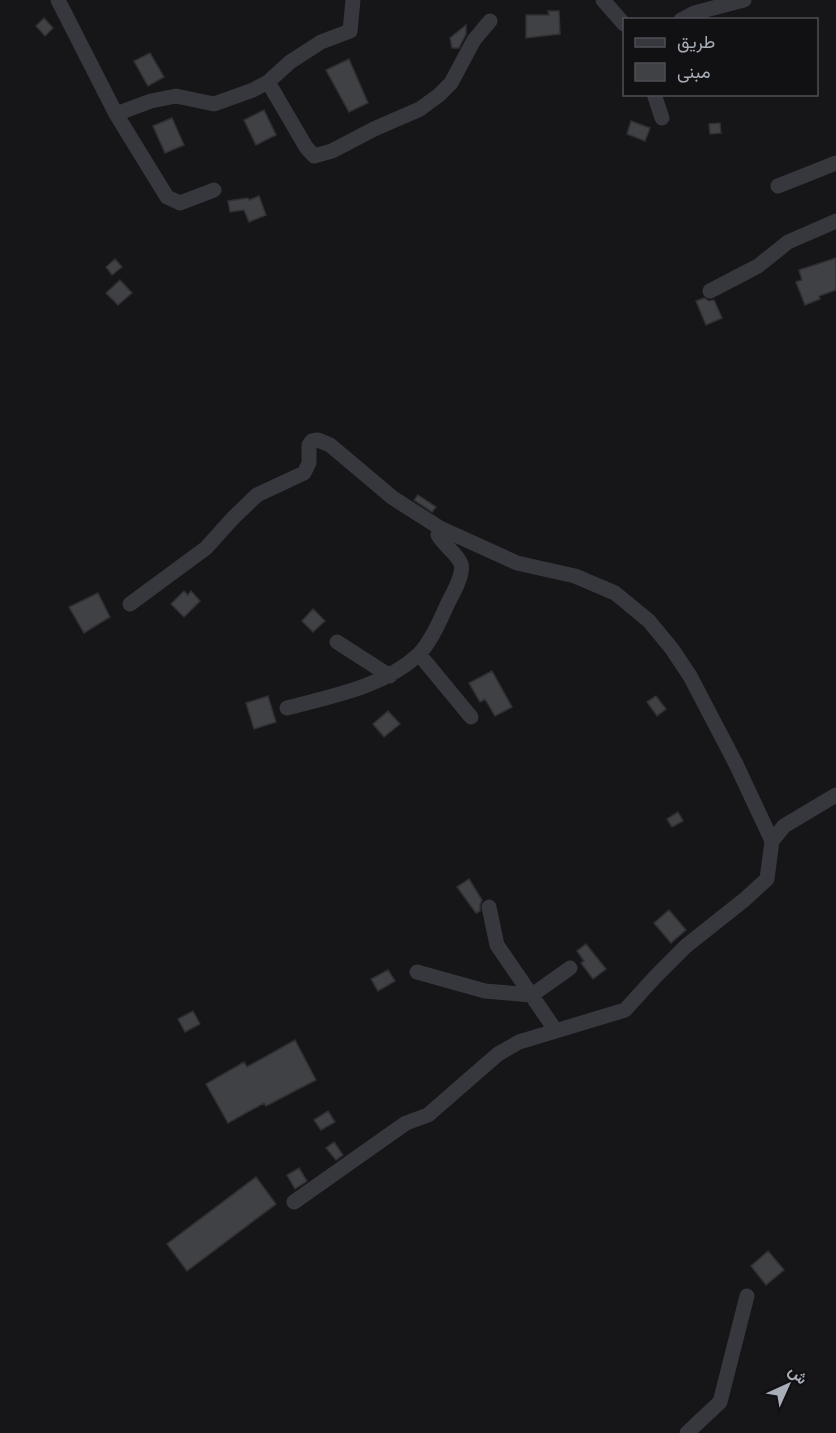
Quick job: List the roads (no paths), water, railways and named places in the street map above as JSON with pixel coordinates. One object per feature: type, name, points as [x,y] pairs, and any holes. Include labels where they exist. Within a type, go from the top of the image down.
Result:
[{"type":"street","points":[[58,0],[116,114],[167,196],[180,203],[214,190]]},
{"type":"street","points":[[116,114],[151,101],[176,96],[214,104],[253,90],[268,82],[290,62],[321,42],[350,31],[353,0]]},
{"type":"street","points":[[603,0],[623,23]]},
{"type":"street","points":[[685,18],[744,0]]},
{"type":"street","points":[[268,82],[306,147],[314,156],[332,151],[374,129],[420,110],[450,83],[474,40],[490,21]]},
{"type":"street","points":[[655,96],[662,118]]},
{"type":"street","points":[[778,186],[836,164]]},
{"type":"street","points":[[710,291],[759,266],[788,242],[836,221]]},
{"type":"street","points":[[130,604],[206,548],[257,495],[304,473],[309,463],[309,445],[312,441],[318,440],[330,445],[393,498],[440,528],[517,563],[575,576],[615,593],[649,621],[690,676],[736,764],[772,841]]},
{"type":"street","points":[[287,708],[341,694],[390,676],[419,654],[449,601],[462,568],[460,562],[438,535],[440,528]]},
{"type":"street","points":[[337,642],[390,676]]},
{"type":"street","points":[[419,654],[471,717]]},
{"type":"street","points":[[294,1202],[406,1124],[428,1115],[498,1054],[519,1042],[625,1010],[686,946],[767,879],[772,841],[784,826],[836,795]]},
{"type":"street","points":[[489,907],[497,945],[556,1031]]},
{"type":"street","points":[[417,972],[485,990],[531,995],[570,968]]},
{"type":"street","points":[[687,1433],[720,1402],[747,1296]]}]
